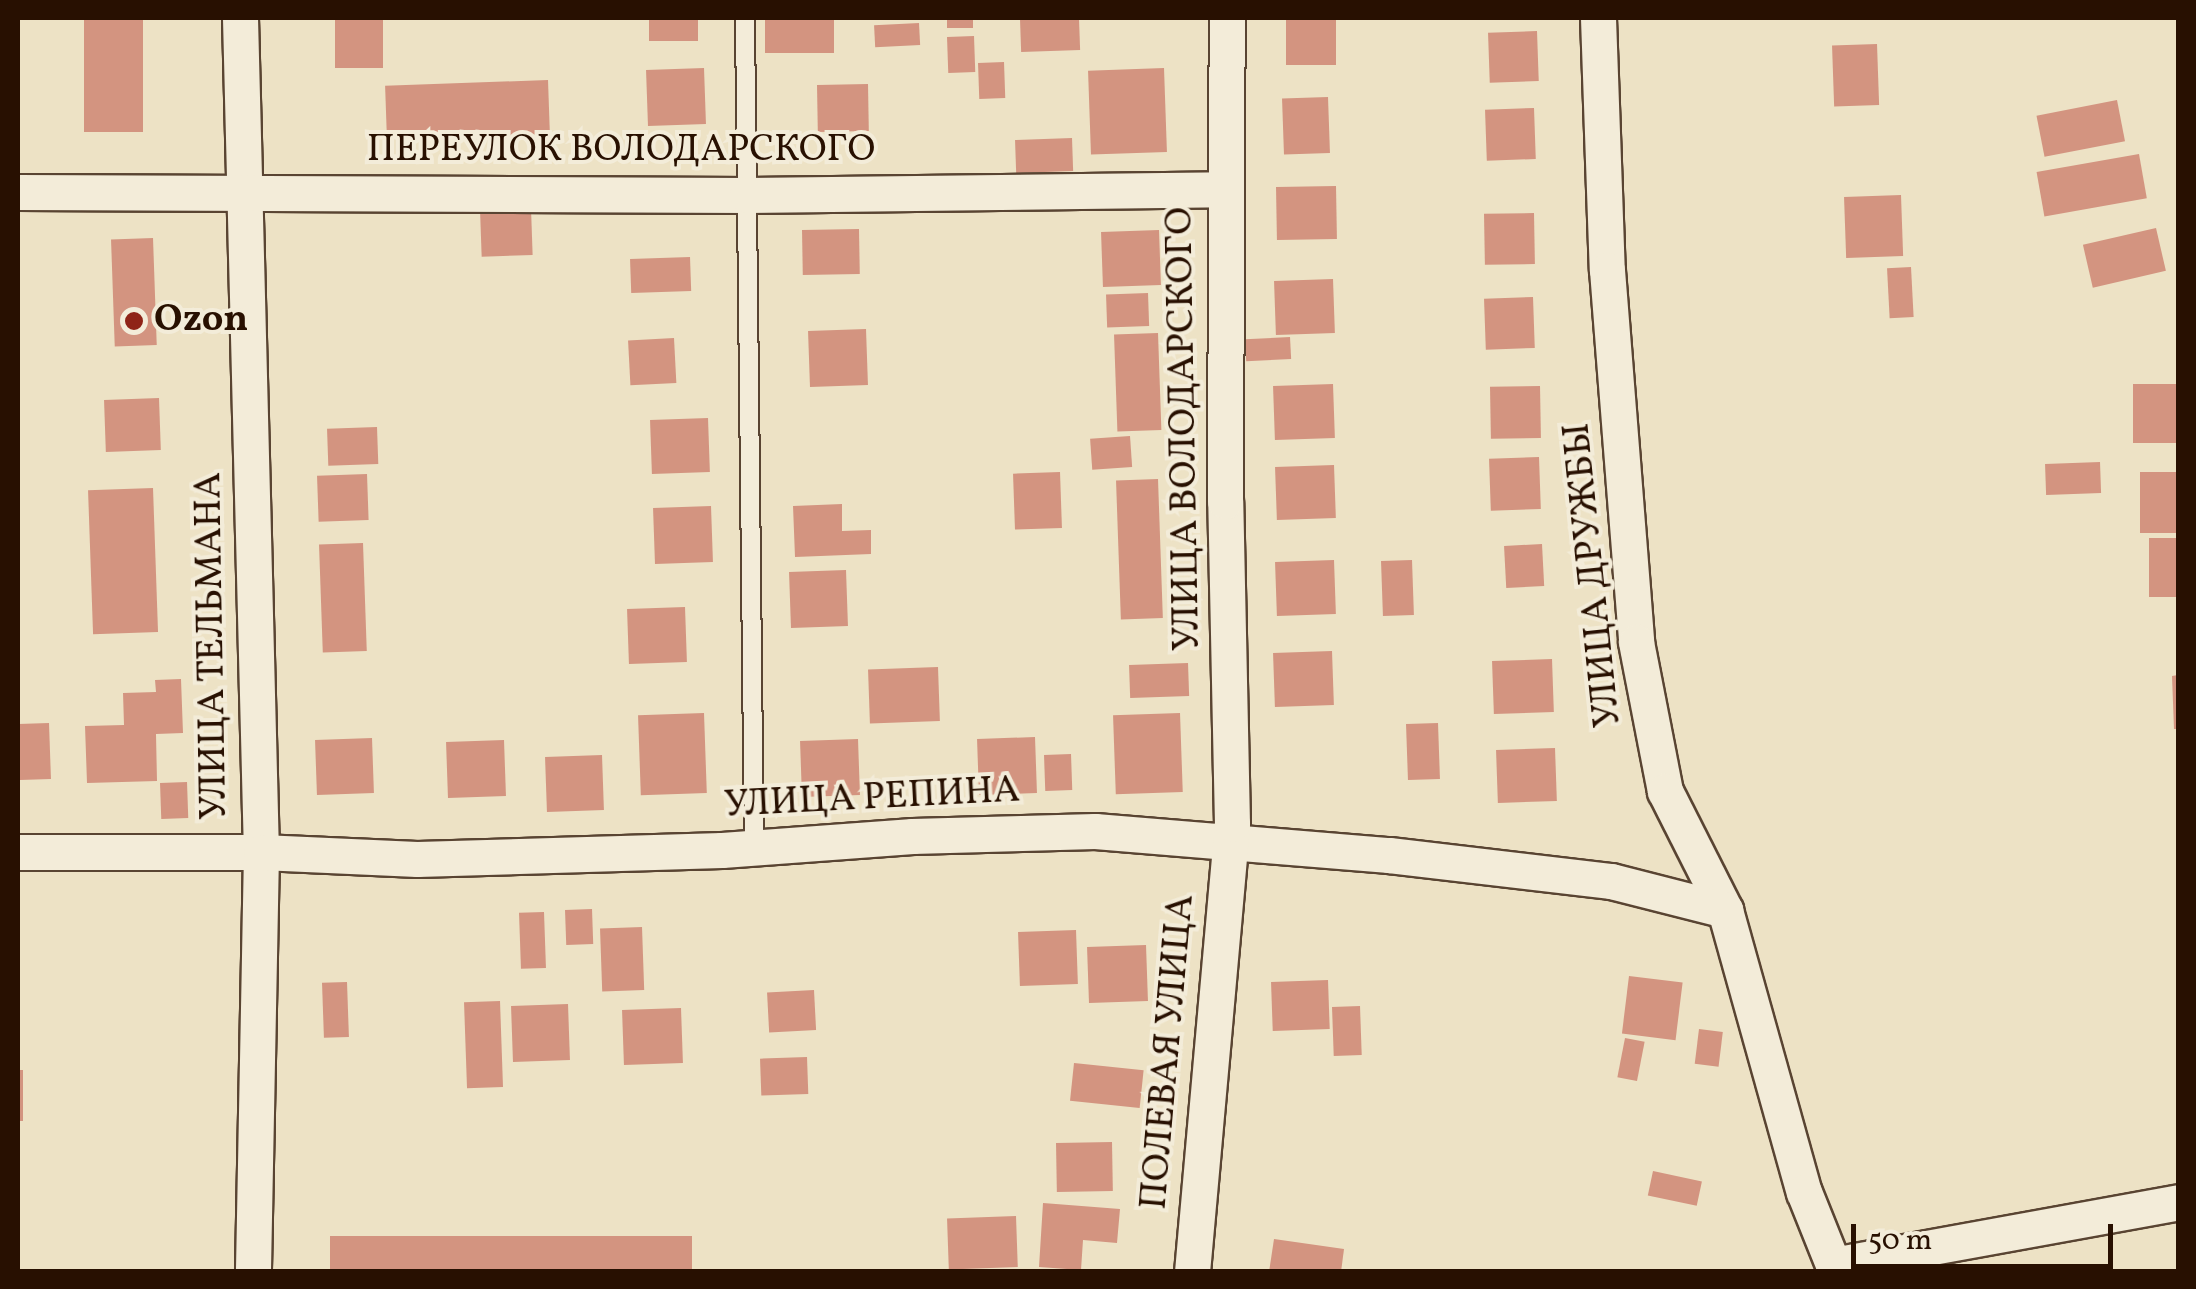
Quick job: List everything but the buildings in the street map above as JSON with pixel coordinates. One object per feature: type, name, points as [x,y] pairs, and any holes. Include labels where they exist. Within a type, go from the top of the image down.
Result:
[{"type":"street","name":"УЛИЦА ТЕЛЬМАНА","points":[[240,18],[261,852],[253,1272]]},
{"type":"street","name":"УЛИЦА ВОЛОДАРСКОГО","points":[[1227,18],[1231,840]]},
{"type":"street","name":"УЛИЦА ДРУЖБЫ","points":[[1598,18],[1607,270],[1636,642],[1665,791],[1725,910],[1804,1192],[1834,1268]]},
{"type":"street","name":"ПЕРЕУЛОК ВОЛОДАРСКОГО","points":[[18,192],[747,195],[1225,189]]},
{"type":"street","name":"УЛИЦА РЕПИНА","points":[[18,852],[261,852],[417,859],[1095,831],[1231,840],[1611,880],[1725,910]]},
{"type":"street","name":"ПОЛЕВАЯ УЛИЦА","points":[[1192,1272],[1231,840]]},
{"type":"street","points":[[1834,1268],[2178,1202]]},
{"type":"lane","points":[[745,18],[754,848]]},
{"type":"place","name":"Ozon","points":[[134,321]]}]
